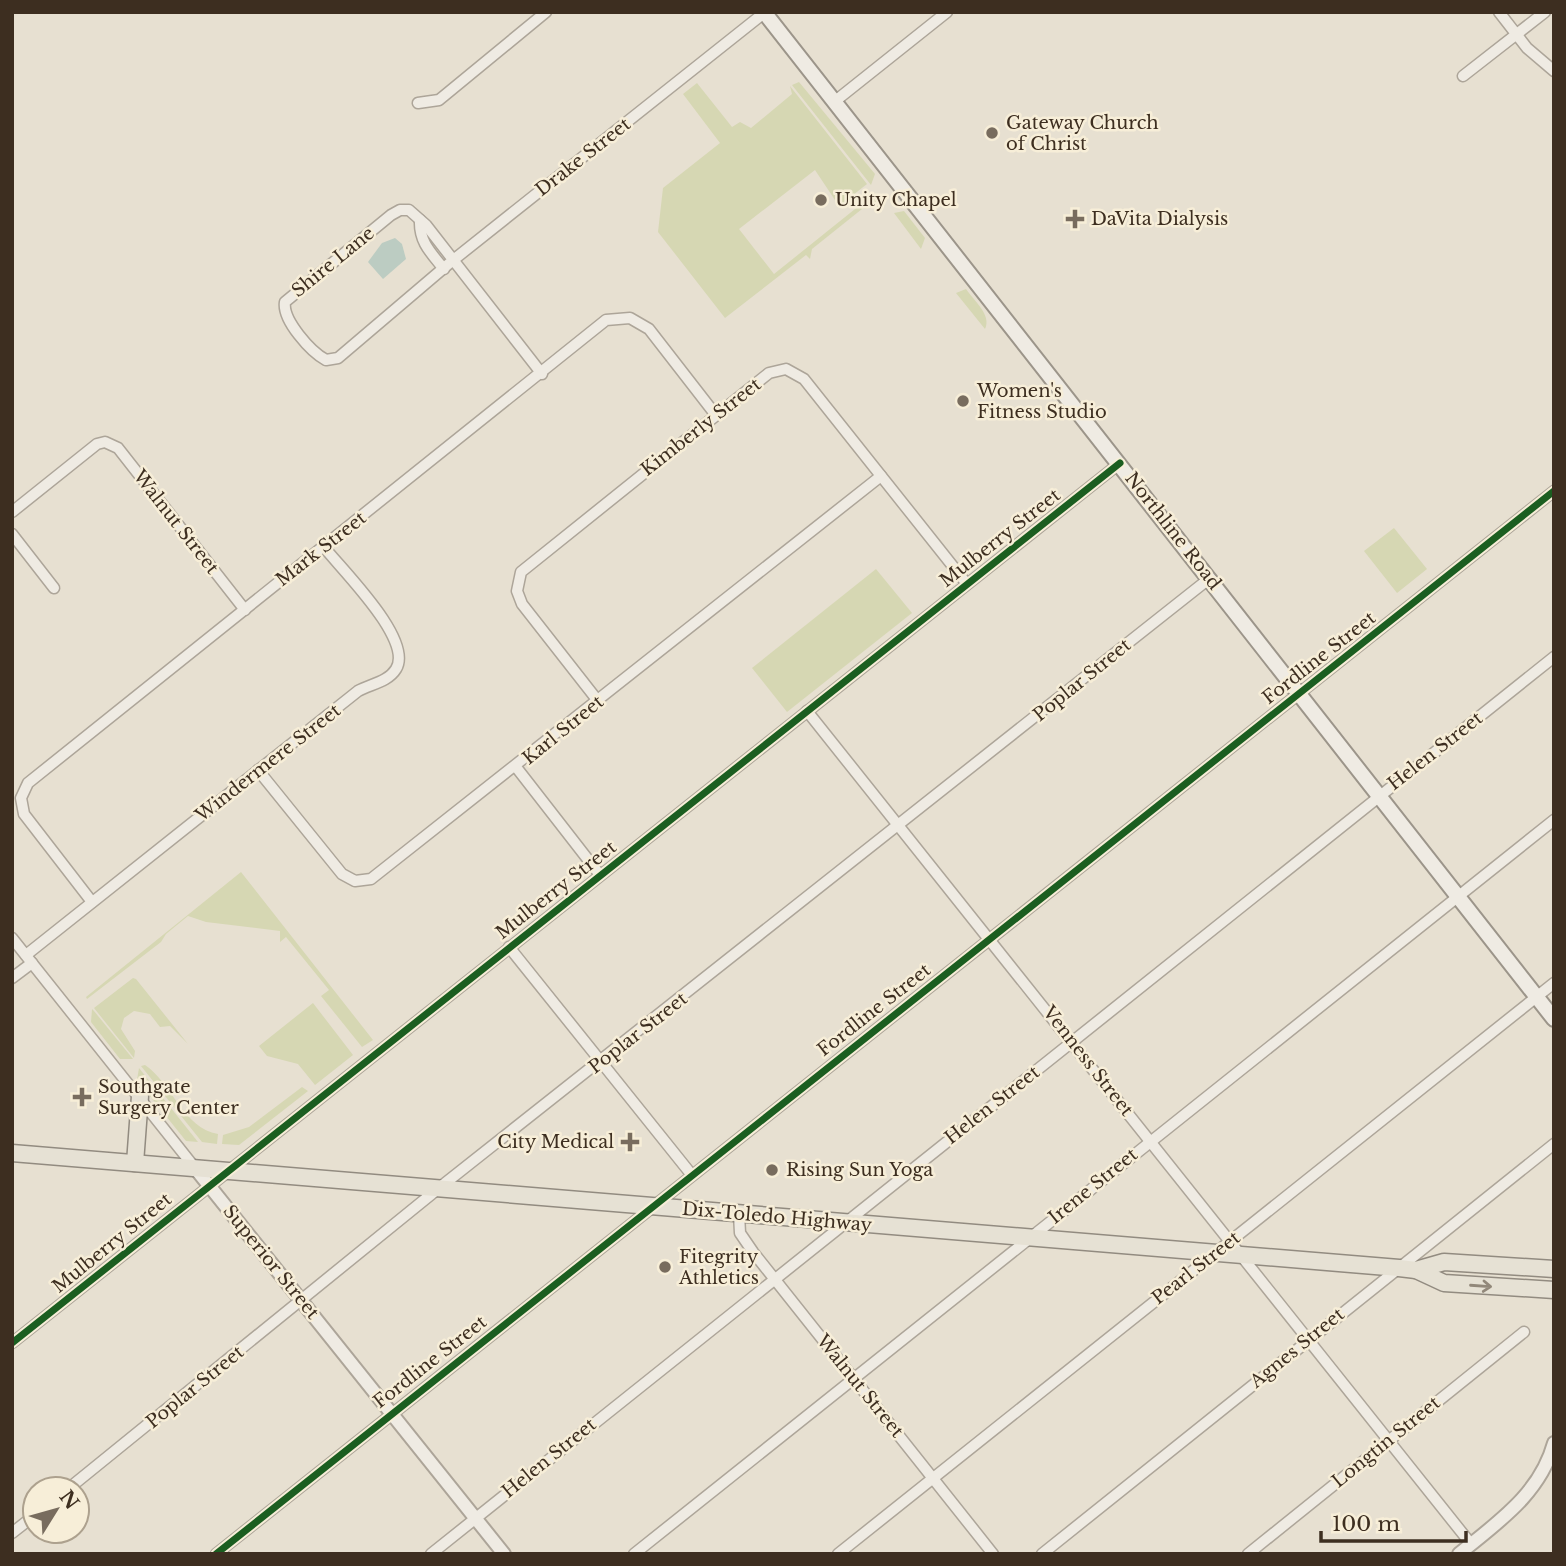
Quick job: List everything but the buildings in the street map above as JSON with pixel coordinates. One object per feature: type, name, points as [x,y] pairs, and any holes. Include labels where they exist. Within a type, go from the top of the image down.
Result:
[{"type":"main road","name":"Northline Road","points":[[764,13],[1554,1019]]},
{"type":"main road","points":[[135,1163],[140,1096]]},
{"type":"main road","name":"Dix-Toledo Highway","points":[[13,1154],[1399,1268],[1416,1270],[1444,1283],[1554,1290]]},
{"type":"main road","name":"Dix-Toledo Highway","points":[[1416,1270],[1444,1262],[1554,1269]]},
{"type":"street","points":[[418,103],[439,100],[546,12]]},
{"type":"street","points":[[834,102],[947,12]]},
{"type":"street","points":[[1499,12],[1516,35],[1554,71]]},
{"type":"street","points":[[1463,76],[1545,12]]},
{"type":"street","name":"Drake Street","points":[[402,303],[764,13]]},
{"type":"street","name":"Shire Lane","points":[[402,303],[332,360],[318,355],[288,318],[284,306],[292,294],[396,212],[409,210],[420,220]]},
{"type":"street","points":[[420,220],[542,374]]},
{"type":"street","points":[[420,220],[420,232],[426,248],[444,269]]},
{"type":"street","name":"Mark Street","points":[[92,902],[24,814],[21,798],[28,783],[542,374],[606,320],[630,318],[649,329],[715,414]]},
{"type":"street","name":"Kimberly Street","points":[[598,701],[522,604],[517,591],[521,572],[715,414],[768,373],[780,369],[792,371],[804,379],[967,584]]},
{"type":"street","name":"Walnut Street","points":[[12,512],[102,442],[118,448],[245,610]]},
{"type":"street","name":"Mulberry Street","points":[[12,1343],[1120,463]]},
{"type":"street","name":"Karl Street","points":[[258,770],[342,874],[360,881],[377,876],[881,476]]},
{"type":"street","name":"Fordline Street","points":[[216,1554],[691,1174],[1554,492]]},
{"type":"street","points":[[12,534],[54,589]]},
{"type":"street","name":"Windermere Street","points":[[12,978],[92,902],[358,691],[389,677],[399,662],[400,649],[395,636],[324,547]]},
{"type":"street","name":"Poplar Street","points":[[85,1475],[439,1188],[602,1062],[1210,578]]},
{"type":"street","name":"Helen Street","points":[[431,1554],[1554,657]]},
{"type":"street","name":"Venness Street","points":[[807,711],[1471,1544]]},
{"type":"street","points":[[516,767],[600,875]]},
{"type":"street","name":"Irene Street","points":[[634,1554],[1554,820]]},
{"type":"street","name":"Superior Street","points":[[12,938],[504,1554]]},
{"type":"street","points":[[509,947],[691,1174]]},
{"type":"street","name":"Pearl Street","points":[[838,1554],[1554,983]]},
{"type":"street","name":"Agnes Street","points":[[1042,1554],[1554,1144]]},
{"type":"street","name":"Walnut Street","points":[[739,1214],[740,1233],[774,1279],[993,1554]]},
{"type":"street","name":"Longtin Street","points":[[1248,1554],[1524,1332]]},
{"type":"street","points":[[1459,1554],[1525,1497],[1550,1463],[1554,1443]]},
{"type":"green space","points":[[799,82],[875,174],[871,185],[792,85]]},
{"type":"green space","points":[[697,83],[732,127],[740,122],[751,128],[792,94],[790,86],[867,184],[839,206],[815,170],[739,229],[774,274],[875,193],[885,206],[862,209],[812,249],[810,259],[806,255],[725,318],[658,232],[663,188],[720,143],[683,94]]},
{"type":"green space","points":[[904,211],[925,238],[921,249],[894,213]]},
{"type":"green space","points":[[966,289],[984,313],[987,324],[985,329],[956,293]]},
{"type":"green space","points":[[1394,528],[1427,569],[1397,593],[1364,551]]},
{"type":"green space","points":[[876,569],[912,613],[787,712],[752,668]]},
{"type":"green space","points":[[241,872],[373,1040],[362,1047],[321,996],[329,990],[286,937],[280,942],[280,931],[206,922],[188,916],[166,934],[161,942],[87,999],[86,997]]},
{"type":"green space","points":[[133,978],[188,1044],[170,1026],[160,1027],[150,1014],[134,1011],[124,1018],[121,1029],[135,1051],[134,1058],[94,1008]]},
{"type":"green space","points":[[313,1003],[353,1055],[315,1085],[298,1064],[267,1056],[259,1046]]},
{"type":"green space","points":[[92,1009],[133,1059],[120,1059],[91,1022]]},
{"type":"green space","points":[[145,1065],[163,1082],[196,1124],[218,1134],[217,1144],[202,1142],[141,1066]]},
{"type":"green space","points":[[139,1068],[198,1142],[186,1141],[137,1080]]},
{"type":"green space","points":[[302,1087],[308,1091],[239,1145],[222,1144],[223,1135],[249,1127]]},
{"type":"shaded area","points":[[395,238],[402,244],[406,259],[383,279],[368,262],[382,243]]},
{"type":"cycle path","points":[[12,1343],[1120,463]]},
{"type":"cycle path","points":[[216,1554],[1554,491]]},
{"type":"place","name":"Gateway Church of Christ","points":[[992,133]]},
{"type":"place","name":"Unity Chapel","points":[[821,200]]},
{"type":"place","name":"DaVita Dialysis","points":[[1075,219]]},
{"type":"place","name":"Women's Fitness Studio","points":[[963,401]]},
{"type":"place","name":"Southgate Surgery Center","points":[[82,1097]]},
{"type":"place","name":"City Medical","points":[[630,1142]]},
{"type":"place","name":"Rising Sun Yoga","points":[[772,1170]]},
{"type":"place","name":"Fitegrity Athletics","points":[[665,1267]]}]
